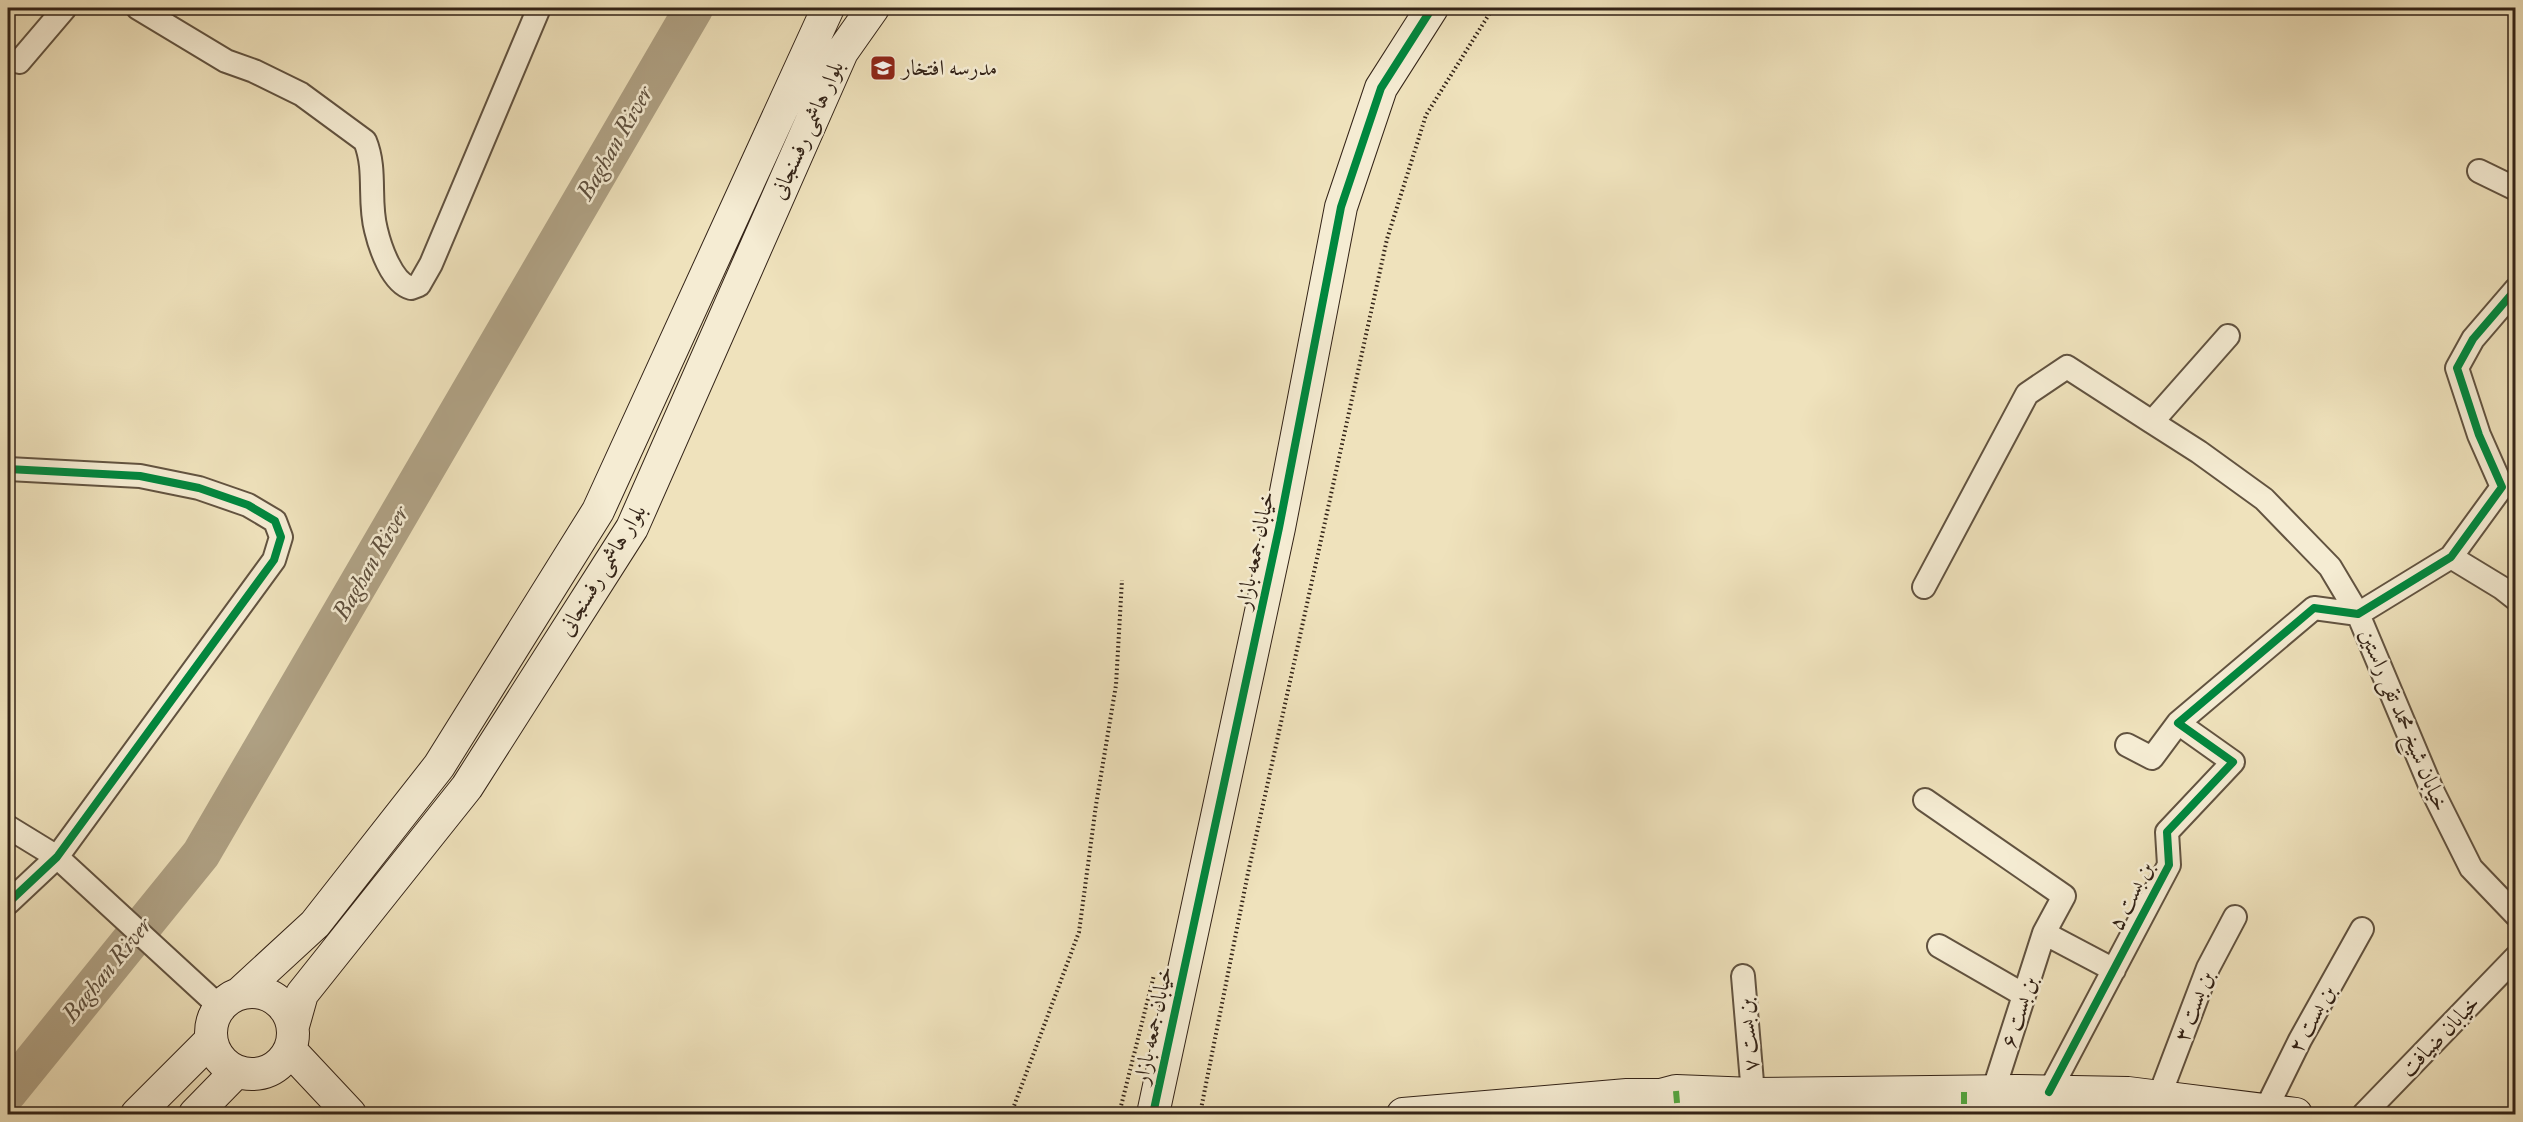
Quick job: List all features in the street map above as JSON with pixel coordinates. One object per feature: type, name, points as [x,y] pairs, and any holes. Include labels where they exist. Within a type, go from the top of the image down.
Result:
[{"type":"main road","name":"بلوار هاشمی رفسنجانی","points":[[230,1000],[315,924],[439,766],[598,511],[828,8]]},
{"type":"main road","name":"بلوار هاشمی رفسنجانی","points":[[291,1038],[302,994],[467,788],[632,528],[842,51],[873,8]]},
{"type":"main road","name":"خیابان جمعه بازار","points":[[1153,1114],[1279,528],[1341,207],[1381,88],[1432,8]]},
{"type":"main road","points":[[439,766],[467,788]]},
{"type":"main road","points":[[291,1038],[284,1060],[265,1073],[253,1075],[236,1072],[221,1062],[211,1040],[214,1017],[230,1000],[263,993],[273,998],[283,1005],[291,1038],[350,1114]]},
{"type":"main road","points":[[137,1114],[211,1040]]},
{"type":"main road","points":[[195,1114],[236,1072]]},
{"type":"main road","points":[[1403,1114],[1627,1095],[1661,1095],[1676,1091],[2004,1099],[2049,1092],[2128,1094],[2296,1114]]},
{"type":"street","points":[[19,62],[65,8]]},
{"type":"street","points":[[138,8],[226,62],[254,71],[301,94],[365,141],[373,179],[375,229],[395,274],[401,283],[411,288],[419,285],[431,264],[539,8]]},
{"type":"street","points":[[2479,171],[2516,189]]},
{"type":"street","points":[[2127,745],[2152,758],[2178,723],[2314,608],[2358,614],[2451,557],[2509,488],[2479,435],[2457,368],[2473,339],[2516,289]]},
{"type":"street","points":[[2152,422],[2228,336]]},
{"type":"street","name":"خیابان شیخ محمد تقی راستین","points":[[1924,587],[2027,394],[2067,367],[2199,452],[2264,500],[2330,567],[2358,614],[2432,790],[2471,868],[2515,913]]},
{"type":"street","points":[[8,469],[140,476],[199,488],[266,513],[275,521],[281,537],[274,560],[57,857],[8,903]]},
{"type":"street","points":[[2451,557],[2516,599]]},
{"type":"street","name":"بن بست ۵","points":[[2049,1092],[2169,865],[2167,832],[2233,762],[2178,723]]},
{"type":"street","name":"بن بست ۶","points":[[1926,800],[2064,896],[2044,933],[2024,995],[2004,1099]]},
{"type":"street","points":[[8,827],[57,857],[196,986],[230,1000]]},
{"type":"street","name":"بن بست ۳","points":[[2158,1097],[2208,968],[2235,917]]},
{"type":"street","name":"بن بست ۲","points":[[2265,1111],[2300,1040],[2362,929]]},
{"type":"street","points":[[2044,933],[2114,970]]},
{"type":"street","points":[[1939,946],[2024,995]]},
{"type":"street","name":"خیابان ضیافت","points":[[2364,1114],[2516,957]]},
{"type":"street","name":"بن بست ۷","points":[[1743,976],[1753,1094]]},
{"type":"path","points":[[1200,1114],[1248,873],[1388,239],[1426,115],[1493,8]]},
{"type":"path","points":[[1011,1114],[1079,932],[1096,805],[1116,685],[1122,580]]},
{"type":"waterway","name":"Baghan River","points":[[8,1092],[201,854],[694,8]]},
{"type":"marked path","points":[[1676,1091],[1678,1114]]},
{"type":"marked path","points":[[1964,1092],[1964,1114]]},
{"type":"cycle path","points":[[1153,1114],[1279,528],[1341,207],[1381,88],[1432,8]]},
{"type":"cycle path","points":[[2049,1092],[2169,865],[2167,832],[2233,762],[2178,723],[2314,608],[2358,614],[2451,557],[2502,487],[2479,435],[2457,368],[2473,339],[2516,289]]},
{"type":"cycle path","points":[[8,469],[140,476],[199,488],[248,505],[275,521],[281,537],[274,560],[57,857],[8,903]]},
{"type":"place","name":"مدرسه افتخار","points":[[883,68]]}]
